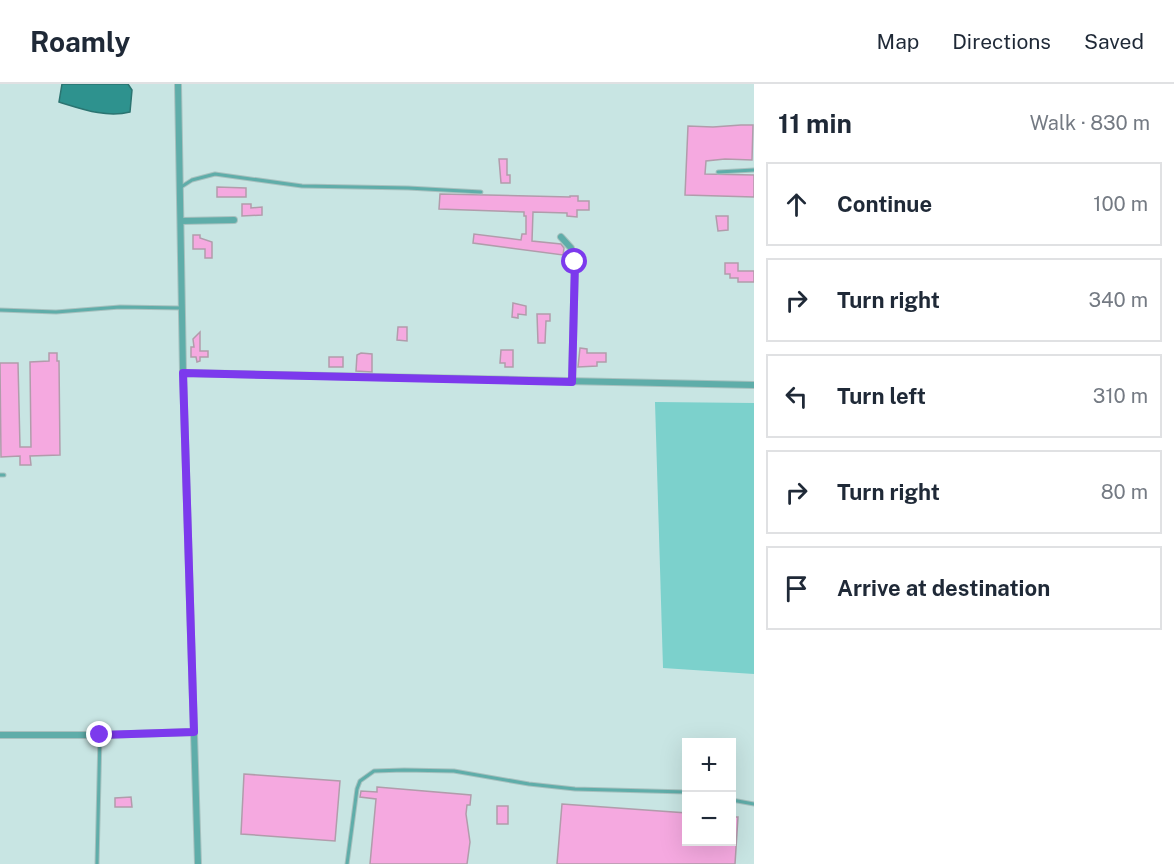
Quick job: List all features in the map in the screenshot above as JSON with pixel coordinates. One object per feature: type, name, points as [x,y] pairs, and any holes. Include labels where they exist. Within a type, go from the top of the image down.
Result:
[{"type":"street","points":[[178,84],[183,373],[198,864]]},
{"type":"street","points":[[181,220],[234,220]]},
{"type":"street","points":[[561,237],[572,248],[575,262],[572,382]]},
{"type":"street","points":[[183,373],[754,385]]},
{"type":"street","points":[[0,735],[194,732]]},
{"type":"lane","points":[[718,172],[754,170]]},
{"type":"lane","points":[[179,188],[192,180],[215,174],[302,186],[397,187],[481,192]]},
{"type":"lane","points":[[0,310],[56,312],[136,307],[182,308]]},
{"type":"lane","points":[[97,864],[100,735]]},
{"type":"lane","points":[[347,864],[357,789],[360,781],[374,771],[454,771],[529,784],[575,789],[682,792]]},
{"type":"lane","points":[[736,801],[754,804]]},
{"type":"shaded area","points":[[62,84],[128,84],[132,90],[130,112],[103,113],[59,102]]},
{"type":"shaded area","points":[[655,402],[754,403],[754,674],[663,668]]},
{"type":"building","points":[[753,125],[752,160],[706,161],[705,174],[754,175],[754,197],[685,195],[688,126]]},
{"type":"building","points":[[499,159],[507,159],[507,175],[510,175],[510,183],[501,183]]},
{"type":"building","points":[[217,187],[246,188],[246,197],[217,197]]},
{"type":"building","points":[[440,194],[578,196],[578,201],[589,201],[589,210],[577,210],[577,217],[567,216],[567,213],[533,212],[532,241],[561,244],[564,248],[563,255],[473,243],[474,234],[521,240],[522,234],[526,234],[524,212],[439,209]]},
{"type":"building","points":[[242,204],[251,204],[251,208],[262,207],[262,215],[242,216]]},
{"type":"building","points":[[716,216],[728,216],[728,230],[718,231]]},
{"type":"building","points":[[193,235],[200,235],[200,238],[212,242],[212,258],[205,258],[205,249],[193,249]]},
{"type":"building","points":[[725,263],[738,263],[738,271],[754,271],[754,282],[738,282],[738,278],[730,278],[730,274],[725,274]]},
{"type":"building","points":[[513,303],[526,306],[526,315],[518,314],[518,318],[512,317]]},
{"type":"building","points":[[537,314],[550,314],[550,321],[546,321],[545,343],[538,343]]},
{"type":"building","points":[[398,327],[407,327],[407,341],[397,340]]},
{"type":"building","points":[[200,332],[200,351],[208,351],[208,357],[200,357],[200,361],[197,362],[196,357],[191,357],[191,347],[194,347],[193,339]]},
{"type":"building","points":[[580,348],[587,349],[587,353],[606,353],[606,362],[597,362],[597,366],[578,367]]},
{"type":"building","points":[[501,350],[513,350],[513,367],[505,367],[505,363],[500,363]]},
{"type":"building","points":[[49,353],[57,353],[57,361],[59,361],[60,455],[30,456],[31,465],[20,465],[20,456],[1,457],[0,363],[18,363],[20,447],[31,447],[30,362],[49,361]]},
{"type":"building","points":[[372,354],[372,372],[356,371],[357,355]]},
{"type":"building","points":[[329,357],[343,357],[343,367],[329,367]]},
{"type":"building","points":[[244,774],[340,781],[335,841],[241,834]]},
{"type":"building","points":[[377,787],[471,795],[466,814],[470,842],[467,864],[370,864],[376,799],[360,797],[361,791],[377,792]]},
{"type":"building","points":[[131,797],[132,807],[115,807],[115,798]]},
{"type":"building","points":[[562,804],[682,813],[682,846],[736,846],[736,817],[738,817],[735,864],[557,864]]},
{"type":"building","points":[[497,806],[508,806],[508,824],[497,824]]},
{"type":"route","points":[[100,735],[194,732],[183,373],[572,382],[575,262]]}]
